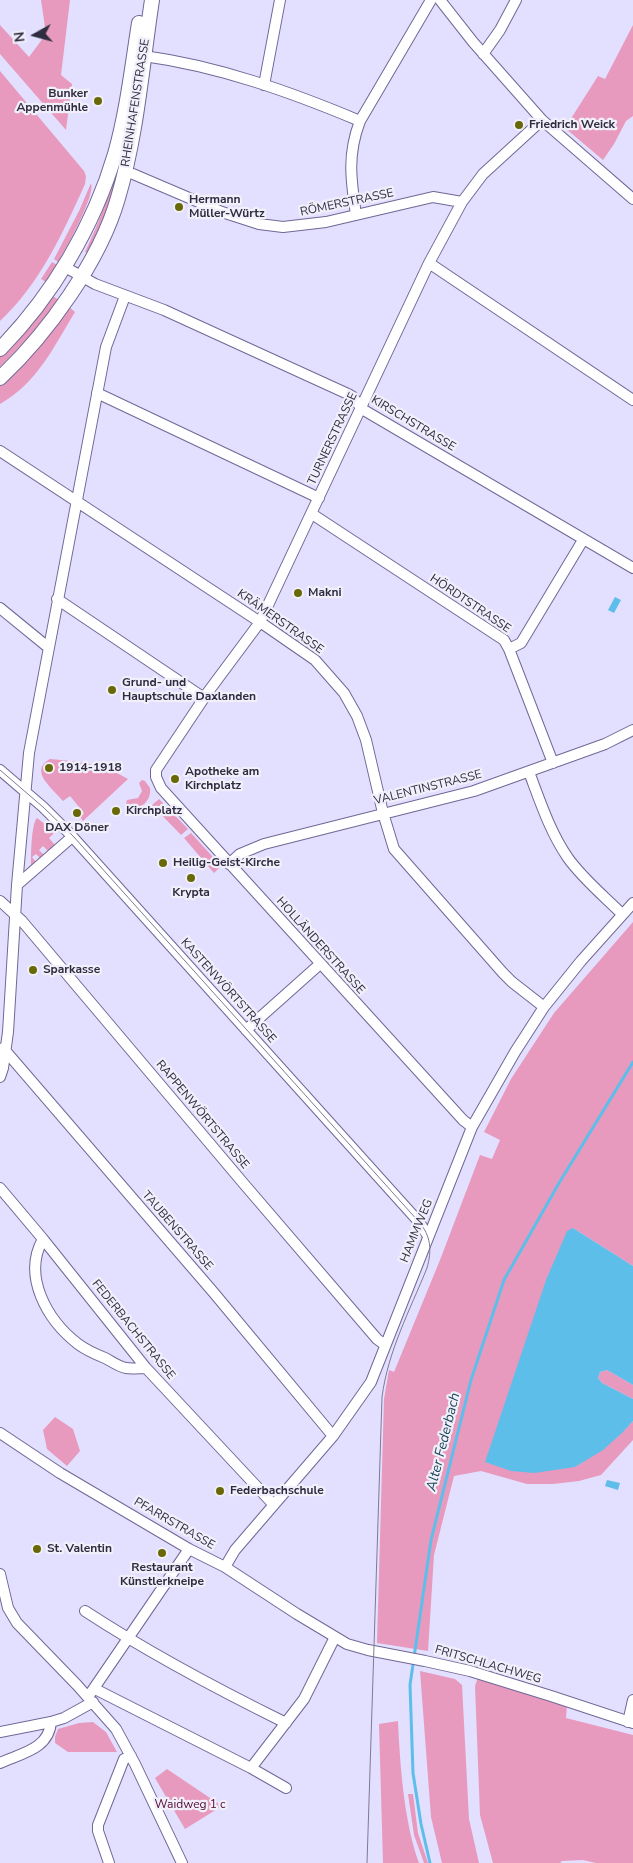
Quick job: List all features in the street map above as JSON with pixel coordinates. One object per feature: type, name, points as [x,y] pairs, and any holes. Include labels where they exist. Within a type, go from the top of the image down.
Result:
[{"type":"main road","name":"RHEINHAFENSTRASSE","points":[[0,349],[22,326],[65,267],[90,219],[115,153],[126,108],[142,0]]},
{"type":"main road","name":"RHEINHAFENSTRASSE","points":[[0,378],[30,348],[81,276],[103,236],[118,201],[131,146],[152,0]]},
{"type":"street","points":[[264,85],[280,0]]},
{"type":"street","points":[[356,215],[350,167],[353,137],[360,121],[431,0]]},
{"type":"street","points":[[440,0],[542,120],[633,199]]},
{"type":"street","points":[[484,54],[500,30],[516,0]]},
{"type":"street","points":[[144,56],[191,64],[264,85],[315,102],[360,121]]},
{"type":"street","name":"TURNERSTRASSE","points":[[156,777],[156,770],[160,762],[260,622],[362,409],[429,263],[462,202],[482,174],[542,120]]},
{"type":"street","name":"RÖMERSTRASSE","points":[[125,172],[222,212],[259,224],[283,227],[356,215],[433,197],[462,202]]},
{"type":"street","points":[[429,263],[633,400]]},
{"type":"street","name":"KIRSCHSTRASSE","points":[[65,267],[125,296],[164,310],[348,394],[353,397],[362,409],[633,568]]},
{"type":"street","points":[[0,1077],[29,753],[97,393],[110,334],[125,296]]},
{"type":"street","points":[[97,393],[319,498]]},
{"type":"street","name":"KRÄMERSTRASSE","points":[[0,451],[315,660],[344,693],[357,716],[366,740],[392,846],[502,973],[544,1006]]},
{"type":"street","name":"HÖRDTSTRASSE","points":[[312,514],[504,640],[553,763]]},
{"type":"street","points":[[509,649],[521,643],[583,540]]},
{"type":"street","points":[[58,599],[204,698]]},
{"type":"street","points":[[0,608],[49,648]]},
{"type":"street","name":"VALENTINSTRASSE","points":[[229,864],[248,849],[383,812],[474,791],[605,744],[633,730]]},
{"type":"street","name":"KASTENWÖRTSTRASSE","points":[[0,770],[72,836],[419,1222],[428,1236]]},
{"type":"street","points":[[529,772],[553,834],[568,857],[585,878],[622,914]]},
{"type":"street","name":"HOLLÄNDERSTRASSE","points":[[156,777],[161,788],[229,864],[463,1120],[472,1127]]},
{"type":"street","points":[[17,885],[72,836]]},
{"type":"street","name":"RAPPENWÖRTSTRASSE","points":[[0,901],[16,914],[262,1205],[385,1346]]},
{"type":"street","name":"HAMMWEG","points":[[225,1567],[235,1550],[333,1436],[371,1382],[472,1127],[544,1006],[633,903]]},
{"type":"street","points":[[246,1030],[320,964]]},
{"type":"street","name":"TAUBENSTRASSE","points":[[3,1048],[220,1300],[333,1436]]},
{"type":"street","name":"FEDERBACHSTRASSE","points":[[0,1188],[44,1239],[146,1368],[273,1504]]},
{"type":"street","points":[[44,1239],[37,1250],[37,1283],[47,1309],[62,1330],[88,1350],[125,1368],[146,1368]]},
{"type":"street","name":"PFARRSTRASSE","points":[[0,1433],[60,1473],[189,1549],[225,1567],[335,1637]]},
{"type":"street","points":[[0,1732],[64,1718],[92,1696],[189,1549]]},
{"type":"street","points":[[0,1574],[8,1608],[17,1623],[92,1696],[116,1729],[131,1756],[182,1863]]},
{"type":"street","points":[[84,1611],[129,1640],[198,1679],[286,1724]]},
{"type":"street","points":[[251,1768],[304,1699],[335,1637]]},
{"type":"street","name":"FRITSCHLACHWEG","points":[[335,1637],[355,1647],[470,1671],[630,1723]]},
{"type":"street","points":[[92,1696],[251,1768],[286,1788]]},
{"type":"street","points":[[630,1723],[633,1700]]},
{"type":"street","points":[[0,1763],[41,1745],[49,1734],[51,1722]]},
{"type":"street","points":[[109,1863],[98,1831],[98,1825],[124,1759],[131,1756]]},
{"type":"green space","points":[[41,0],[70,0],[61,75],[72,84],[66,130],[0,54],[0,25],[29,57],[46,34]]},
{"type":"green space","points":[[145,0],[149,0],[121,167],[102,224],[87,253],[85,252],[107,199],[123,146],[131,104]]},
{"type":"green space","points":[[633,25],[633,116],[626,121],[603,160],[565,128],[598,76],[605,79]]},
{"type":"green space","points":[[0,71],[84,171],[86,176],[85,184],[77,202],[49,257],[27,291],[0,321]]},
{"type":"green space","points":[[91,183],[85,210],[58,262],[54,259]]},
{"type":"green space","points":[[52,262],[57,265],[46,282],[41,279]]},
{"type":"green space","points":[[51,295],[59,300],[32,334],[0,367],[0,356]]},
{"type":"green space","points":[[69,307],[75,312],[44,363],[25,385],[0,404],[0,385]]},
{"type":"green space","points":[[50,759],[100,766],[128,779],[83,821],[80,817],[84,813],[70,796],[63,801],[44,780],[41,769]]},
{"type":"green space","points":[[142,780],[150,788],[147,801],[136,807],[126,804],[127,800],[138,798],[142,791],[139,783]]},
{"type":"green space","points":[[159,799],[188,829],[181,835],[152,805]]},
{"type":"green space","points":[[37,818],[55,832],[49,838],[55,845],[48,851],[43,846],[39,850],[44,855],[40,858],[36,854],[32,857],[36,862],[31,866],[32,833]]},
{"type":"green space","points":[[191,833],[221,866],[214,873],[184,838]]},
{"type":"green space","points":[[633,922],[633,1266],[573,1228],[575,1467],[606,1446],[633,1421],[633,1440],[601,1475],[579,1481],[527,1484],[481,1471],[454,1476],[434,1555],[428,1651],[377,1643],[384,1399],[389,1370],[394,1372],[480,1155],[492,1159],[500,1140],[484,1132],[511,1079],[554,1013]]},
{"type":"green space","points":[[607,1370],[633,1385],[633,1399],[602,1383],[598,1378],[600,1372]]},
{"type":"green space","points":[[55,1417],[73,1429],[80,1451],[67,1466],[47,1449],[43,1430]]},
{"type":"green space","points":[[420,1671],[455,1679],[462,1685],[469,1819],[479,1863],[442,1863],[431,1817]]},
{"type":"green space","points":[[478,1677],[567,1705],[566,1718],[633,1735],[633,1863],[596,1863],[583,1860],[562,1861],[560,1863],[493,1863],[480,1815],[475,1686]]},
{"type":"green space","points":[[398,1721],[406,1812],[419,1863],[383,1863],[379,1724]]},
{"type":"green space","points":[[93,1722],[106,1732],[117,1752],[68,1752],[55,1743],[58,1729],[79,1723]]},
{"type":"green space","name":"Waidweg 1 c","points":[[167,1769],[222,1806],[185,1829],[155,1778]]},
{"type":"green space","points":[[408,1794],[413,1794],[418,1833],[428,1863],[424,1863],[414,1835]]},
{"type":"water","points":[[615,597],[621,600],[614,613],[608,610]]},
{"type":"water","points":[[573,1228],[633,1266],[633,1385],[607,1370],[600,1372],[598,1378],[602,1383],[633,1399],[633,1421],[603,1450],[575,1467],[534,1473],[511,1471],[485,1462],[546,1280],[567,1231]]},
{"type":"water","points":[[607,1480],[620,1483],[618,1490],[605,1486]]},
{"type":"waterway","name":"Alter Federbach","points":[[430,1863],[421,1824],[413,1773],[410,1685],[431,1540],[471,1380],[504,1280],[559,1183],[633,1062]]},
{"type":"tram line","points":[[0,770],[73,836],[419,1222],[428,1238],[430,1255],[427,1268],[394,1347],[382,1397],[367,1863]]},
{"type":"place","name":"Bunker Appenmühle","points":[[98,101]]},
{"type":"place","name":"Friedrich Weick","points":[[519,125]]},
{"type":"place","name":"Hermann Müller-Würtz","points":[[179,207]]},
{"type":"place","name":"Makni","points":[[298,593]]},
{"type":"place","name":"Grund- und Hauptschule Daxlanden","points":[[112,690]]},
{"type":"place","name":"1914-1918","points":[[49,768]]},
{"type":"place","name":"Apotheke am Kirchplatz","points":[[175,779]]},
{"type":"place","name":"Kirchplatz","points":[[116,811]]},
{"type":"place","name":"DAX Döner","points":[[77,813]]},
{"type":"place","name":"Heilig-Geist-Kirche","points":[[163,863]]},
{"type":"place","name":"Krypta","points":[[191,878]]},
{"type":"place","name":"Sparkasse","points":[[33,970]]},
{"type":"place","name":"Federbachschule","points":[[220,1491]]},
{"type":"place","name":"St. Valentin","points":[[37,1549]]},
{"type":"place","name":"Restaurant Künstlerkneipe","points":[[162,1553]]}]
